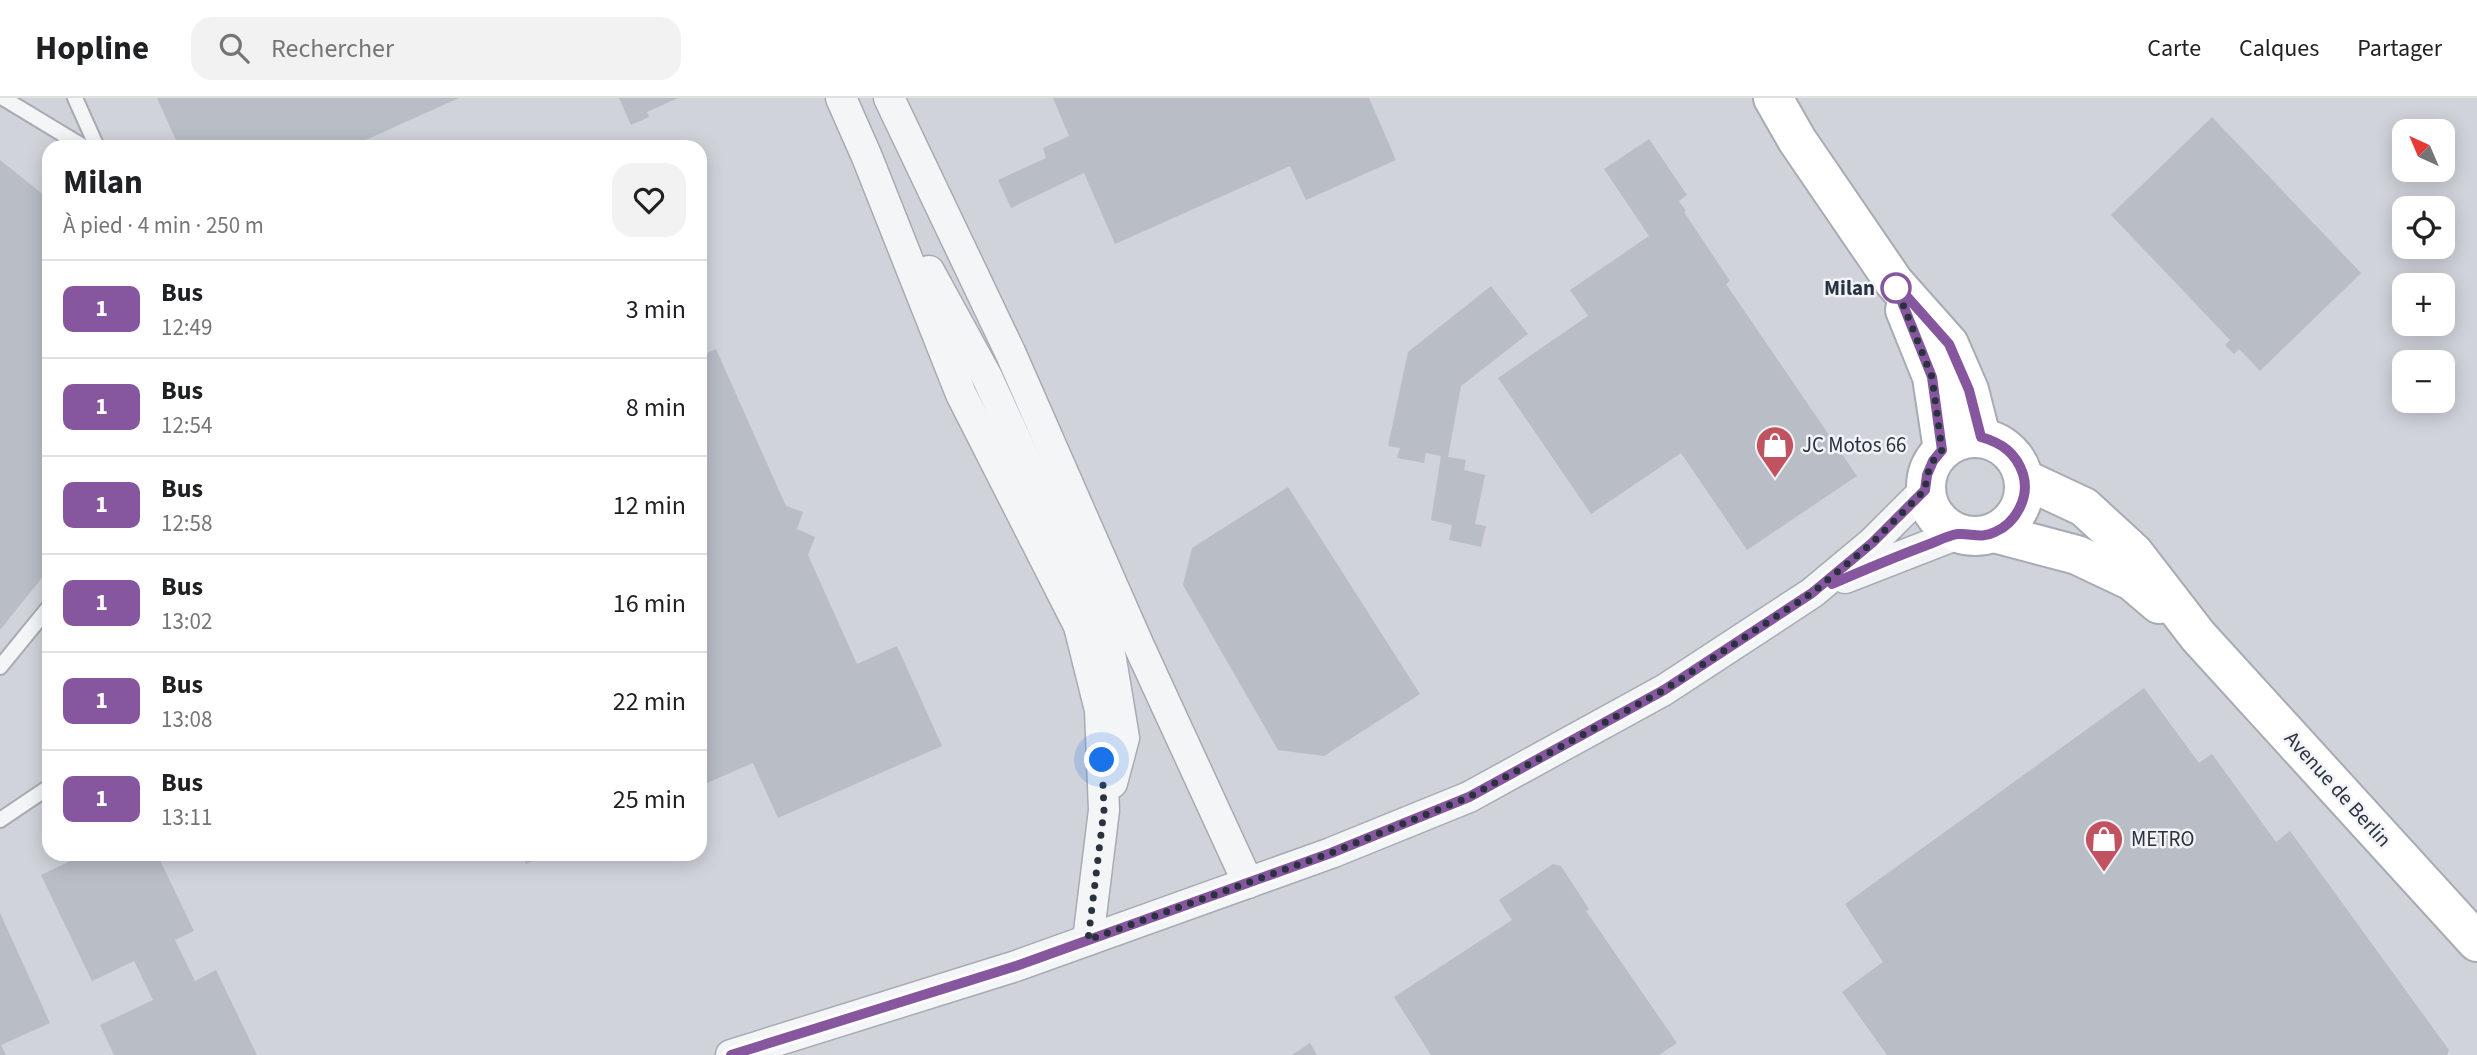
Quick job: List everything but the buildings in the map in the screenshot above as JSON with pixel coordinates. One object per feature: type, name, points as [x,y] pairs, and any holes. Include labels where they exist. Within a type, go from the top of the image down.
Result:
[{"type":"street","points":[[841,98],[961,394],[1079,626],[1100,710],[1104,810],[1088,940]]},
{"type":"street","points":[[890,98],[1010,352],[1139,646],[1248,883]]},
{"type":"street","points":[[1773,98],[1797,140],[1894,282],[1949,344],[1969,390],[1981,437]]},
{"type":"street","points":[[1894,282],[1932,377],[1942,450]]},
{"type":"street","points":[[1812,593],[1872,566],[2008,523],[2018,511],[2024,496],[2020,464],[2010,451],[1997,442],[1981,437],[1954,442],[1942,450],[1930,468],[1925,490],[1928,504],[1945,527],[1976,533]]},
{"type":"street","name":"Avenue de Berlin","points":[[2024,480],[2084,506],[2134,553],[2198,636],[2477,942]]},
{"type":"street","points":[[731,1055],[786,1047],[1331,853],[1469,797],[1664,690],[1812,593],[1872,543],[1925,490]]},
{"type":"street","name":"Avenue de Berlin","points":[[1976,533],[2077,555],[2132,581],[2198,636]]},
{"type":"lane","points":[[3,98],[72,140]]},
{"type":"lane","points":[[75,98],[94,140]]},
{"type":"lane","points":[[0,667],[42,616]]},
{"type":"lane","points":[[0,820],[42,792]]},
{"type":"shaded area","points":[[0,98],[2477,98],[2477,1055],[0,1055]]},
{"type":"bus line","name":"1","points":[[731,1055],[1016,966],[1331,853],[1469,797],[1664,690],[1812,593],[1872,543],[1925,490],[1927,475],[1942,450],[1932,377],[1894,282],[1949,344],[1969,390],[1981,437],[1997,442],[2010,451],[2020,464],[2024,496],[2018,511],[1994,533],[1982,536],[1958,534],[1832,584]]},
{"type":"place","name":"Milan","points":[[1896,288]]},
{"type":"place","name":"JC Motos 66","points":[[1775,479]]},
{"type":"place","name":"METRO","points":[[2104,873]]},
{"type":"route","points":[[1102,760],[1104,810],[1088,940],[1331,853],[1469,797],[1664,690],[1812,593],[1872,543],[1925,490],[1927,475],[1942,450],[1932,377],[1894,282],[1896,288]]}]
